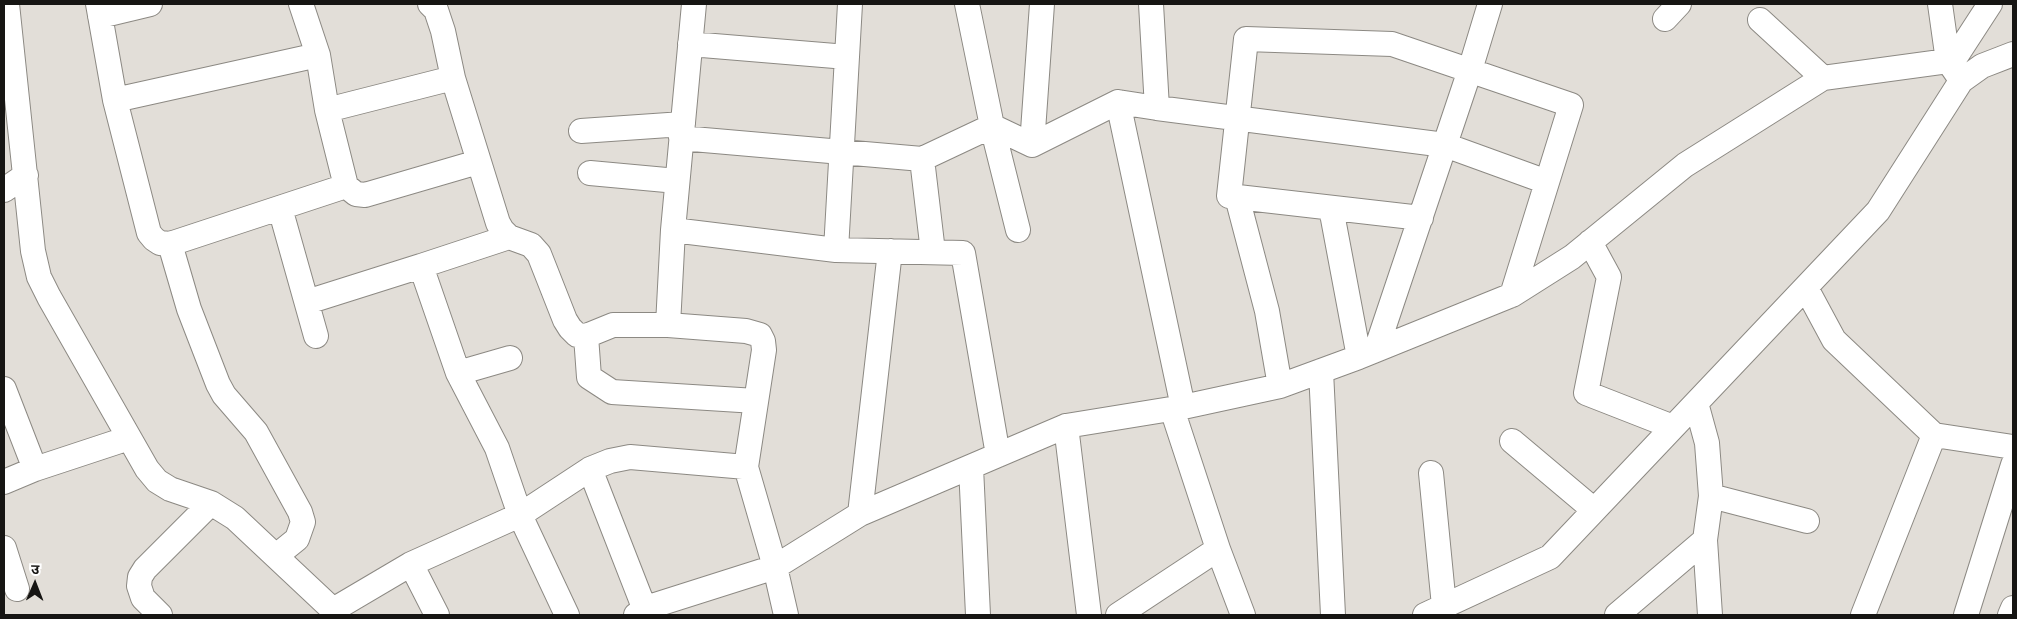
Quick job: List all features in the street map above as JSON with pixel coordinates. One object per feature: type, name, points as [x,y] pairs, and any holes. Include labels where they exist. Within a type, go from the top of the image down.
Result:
[{"type":"street","points":[[7,4],[33,251],[39,277],[129,438],[147,469],[157,481],[210,503],[235,518],[336,613],[411,564],[520,515],[590,469],[610,461],[630,457],[746,468]]},
{"type":"street","points":[[150,4],[99,10],[115,100],[150,233],[154,240],[170,244],[346,186]]},
{"type":"street","points":[[301,4],[318,55],[327,110],[346,186],[356,194],[365,195],[478,162]]},
{"type":"street","points":[[430,4],[436,10],[443,31],[453,78],[498,223],[509,237],[531,246],[539,254],[565,320],[577,335],[586,336],[612,325],[668,325],[746,331],[760,335],[764,342],[764,350],[746,468],[775,567],[786,615]]},
{"type":"street","points":[[668,325],[673,230],[694,4]]},
{"type":"street","points":[[836,250],[850,4]]},
{"type":"street","points":[[966,4],[992,126],[1018,230]]},
{"type":"street","points":[[1032,145],[1042,4]]},
{"type":"street","points":[[1151,4],[1157,108]]},
{"type":"street","points":[[1368,354],[1421,218],[1490,4]]},
{"type":"street","points":[[1940,4],[1953,68]]},
{"type":"street","points":[[1431,473],[1449,609],[1550,557],[1878,211],[1953,68],[1990,4]]},
{"type":"street","points":[[1760,20],[1822,78]]},
{"type":"street","points":[[1421,218],[1229,196],[1246,39],[1392,44],[1571,104],[1512,295]]},
{"type":"street","points":[[690,44],[847,57]]},
{"type":"street","points":[[590,469],[643,613],[775,567],[860,514],[1066,426],[1177,408],[1280,386],[1368,354],[1512,295],[1572,257],[1685,165],[1822,78],[1982,66],[2013,54]]},
{"type":"street","points":[[115,100],[318,55]]},
{"type":"street","points":[[327,110],[453,78]]},
{"type":"street","points":[[1032,145],[1118,102],[1445,145],[1547,182]]},
{"type":"street","points":[[1118,102],[1177,408],[1218,549],[1243,615]]},
{"type":"street","points":[[992,126],[1032,145]]},
{"type":"street","points":[[581,130],[682,131],[841,153],[922,159],[992,126]]},
{"type":"street","points":[[922,159],[933,252]]},
{"type":"street","points":[[590,173],[677,181]]},
{"type":"street","points":[[4,190],[26,175]]},
{"type":"street","points":[[1237,197],[1267,310],[1280,386]]},
{"type":"street","points":[[280,208],[316,336]]},
{"type":"street","points":[[1331,208],[1368,354]]},
{"type":"street","points":[[673,230],[836,250],[964,253],[998,455]]},
{"type":"street","points":[[307,302],[509,237]]},
{"type":"street","points":[[1590,242],[1609,276],[1586,393],[1673,427]]},
{"type":"street","points":[[170,244],[189,309],[218,384],[224,395],[256,432],[300,512],[303,522],[297,539],[276,556]]},
{"type":"street","points":[[860,514],[890,252]]},
{"type":"street","points":[[421,266],[458,373],[497,448],[520,515],[567,615]]},
{"type":"street","points":[[1806,288],[1834,340],[1934,435],[2013,447]]},
{"type":"street","points":[[586,336],[589,377],[612,392],[756,401]]},
{"type":"street","points":[[458,373],[510,358]]},
{"type":"street","points":[[1321,371],[1333,615]]},
{"type":"street","points":[[4,389],[35,469]]},
{"type":"street","points":[[1696,403],[1707,444],[1711,496],[1704,540],[1710,615]]},
{"type":"street","points":[[1066,426],[1088,615]]},
{"type":"street","points":[[1863,615],[1934,435]]},
{"type":"street","points":[[4,482],[35,469],[129,438]]},
{"type":"street","points":[[1512,441],[1594,510]]},
{"type":"street","points":[[1966,615],[2013,465]]},
{"type":"street","points":[[971,467],[978,615]]},
{"type":"street","points":[[1711,496],[1807,521]]},
{"type":"street","points":[[160,615],[143,598],[139,586],[140,577],[145,569],[210,503]]},
{"type":"street","points":[[1617,615],[1704,540]]},
{"type":"street","points":[[1118,615],[1218,549]]},
{"type":"street","points":[[4,550],[17,589]]},
{"type":"street","points":[[411,564],[437,615]]},
{"type":"street","points":[[2010,615],[2013,608]]}]
